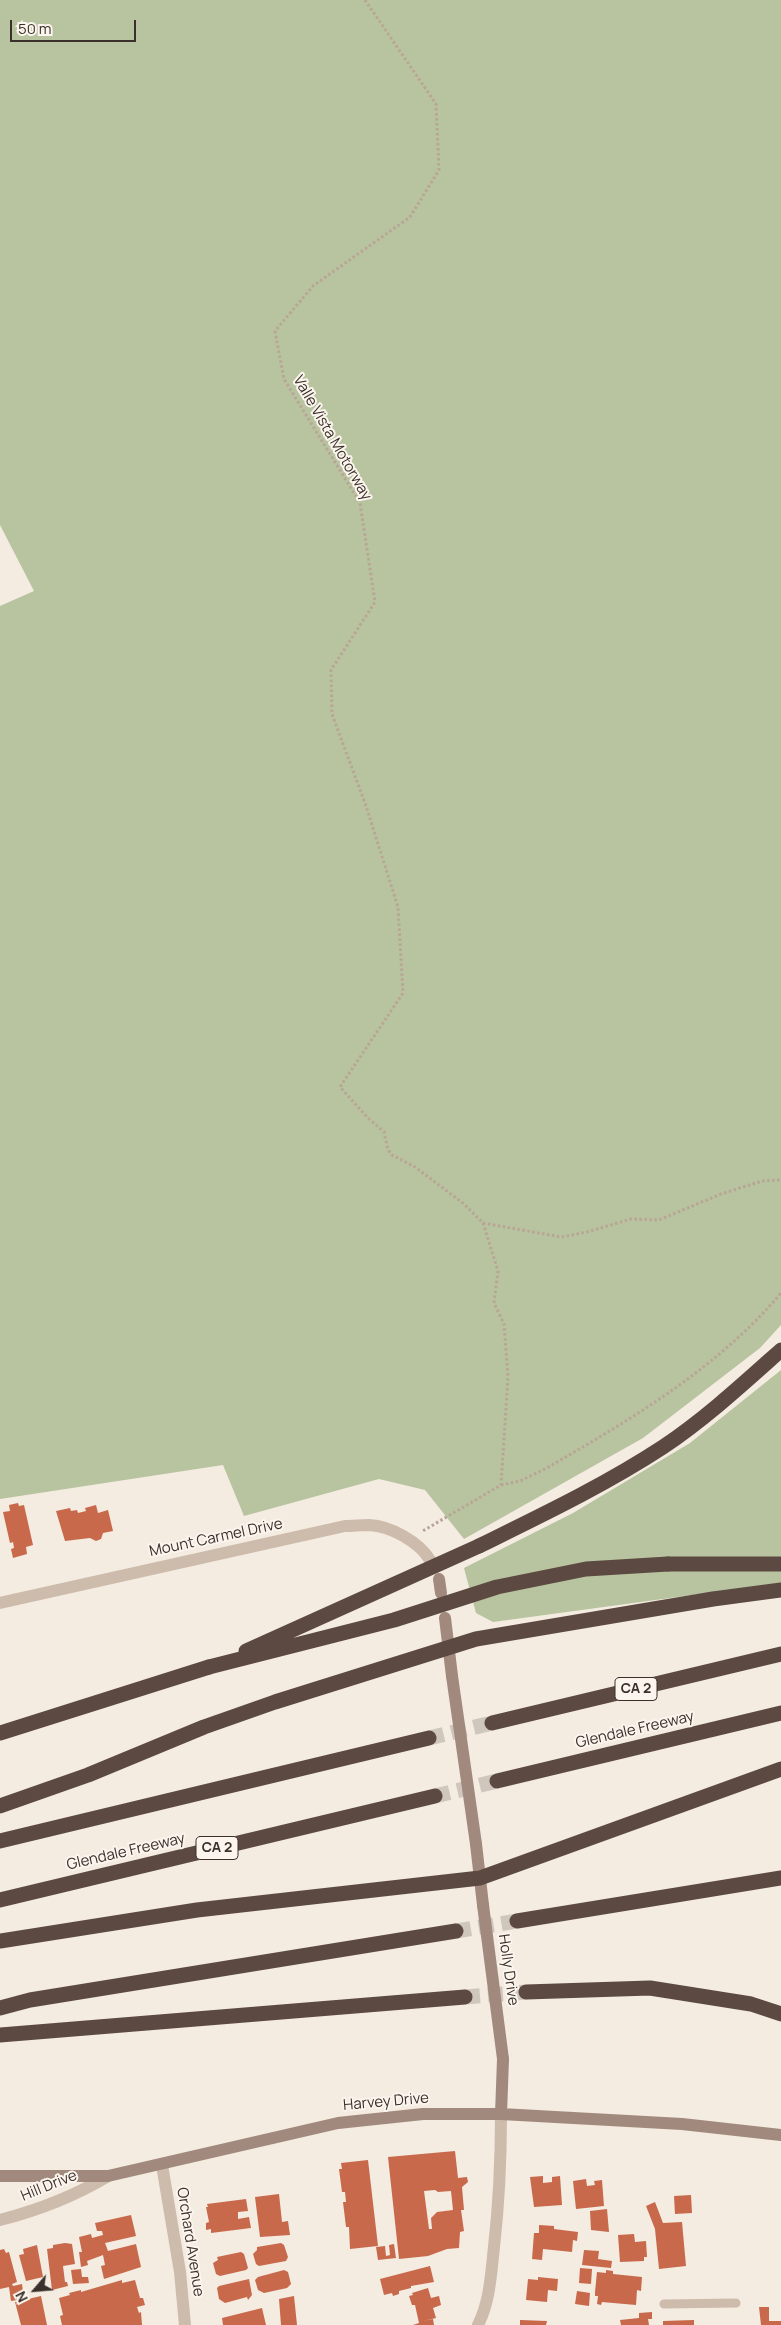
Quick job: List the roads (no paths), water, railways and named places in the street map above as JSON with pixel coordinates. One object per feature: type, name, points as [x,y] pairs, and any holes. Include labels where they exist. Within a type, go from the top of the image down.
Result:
[{"type":"highway","points":[[208,1667],[479,1546],[577,1498],[664,1446],[741,1385],[781,1350]]},
{"type":"highway","points":[[0,1733],[208,1667],[394,1620],[497,1587],[586,1569],[668,1564],[781,1564]]},
{"type":"highway","points":[[0,1806],[248,1712],[449,1646],[483,1637],[704,1600],[781,1590]]},
{"type":"highway","name":"CA 2","points":[[492,1723],[781,1654]]},
{"type":"highway","name":"Glendale Freeway","points":[[497,1781],[781,1713]]},
{"type":"highway","points":[[0,1841],[430,1738]]},
{"type":"highway","points":[[0,1941],[197,1910],[480,1878],[781,1769]]},
{"type":"highway","name":"Glendale Freeway","points":[[0,1900],[434,1796]]},
{"type":"highway","points":[[517,1921],[781,1878]]},
{"type":"highway","points":[[0,2008],[30,2000],[456,1931]]},
{"type":"highway","points":[[526,1992],[650,1988],[750,2004],[781,2014]]},
{"type":"highway","points":[[0,2035],[465,1997]]},
{"type":"main road","points":[[439,1579],[441,1593]]},
{"type":"main road","name":"Holly Drive","points":[[445,1618],[503,2059],[501,2114]]},
{"type":"main road","name":"Harvey Drive","points":[[0,2176],[108,2176],[346,2122],[423,2114],[501,2114],[682,2124],[781,2135]]},
{"type":"street","name":"Mount Carmel Drive","points":[[0,1603],[345,1526],[370,1525],[390,1530],[423,1550],[430,1560]]},
{"type":"street","name":"Holly Drive","points":[[478,2325],[490,2288],[500,2188],[501,2114]]},
{"type":"street","name":"Orchard Avenue","points":[[162,2165],[180,2272],[185,2325]]},
{"type":"street","name":"Hill Drive","points":[[0,2220],[40,2209],[73,2196],[108,2176]]},
{"type":"lane","points":[[664,2304],[736,2303]]},
{"type":"tunnel","points":[[429,1738],[492,1723]]},
{"type":"tunnel","points":[[435,1796],[497,1781]]},
{"type":"tunnel","points":[[456,1931],[517,1921]]},
{"type":"tunnel","points":[[465,1997],[526,1992]]}]
